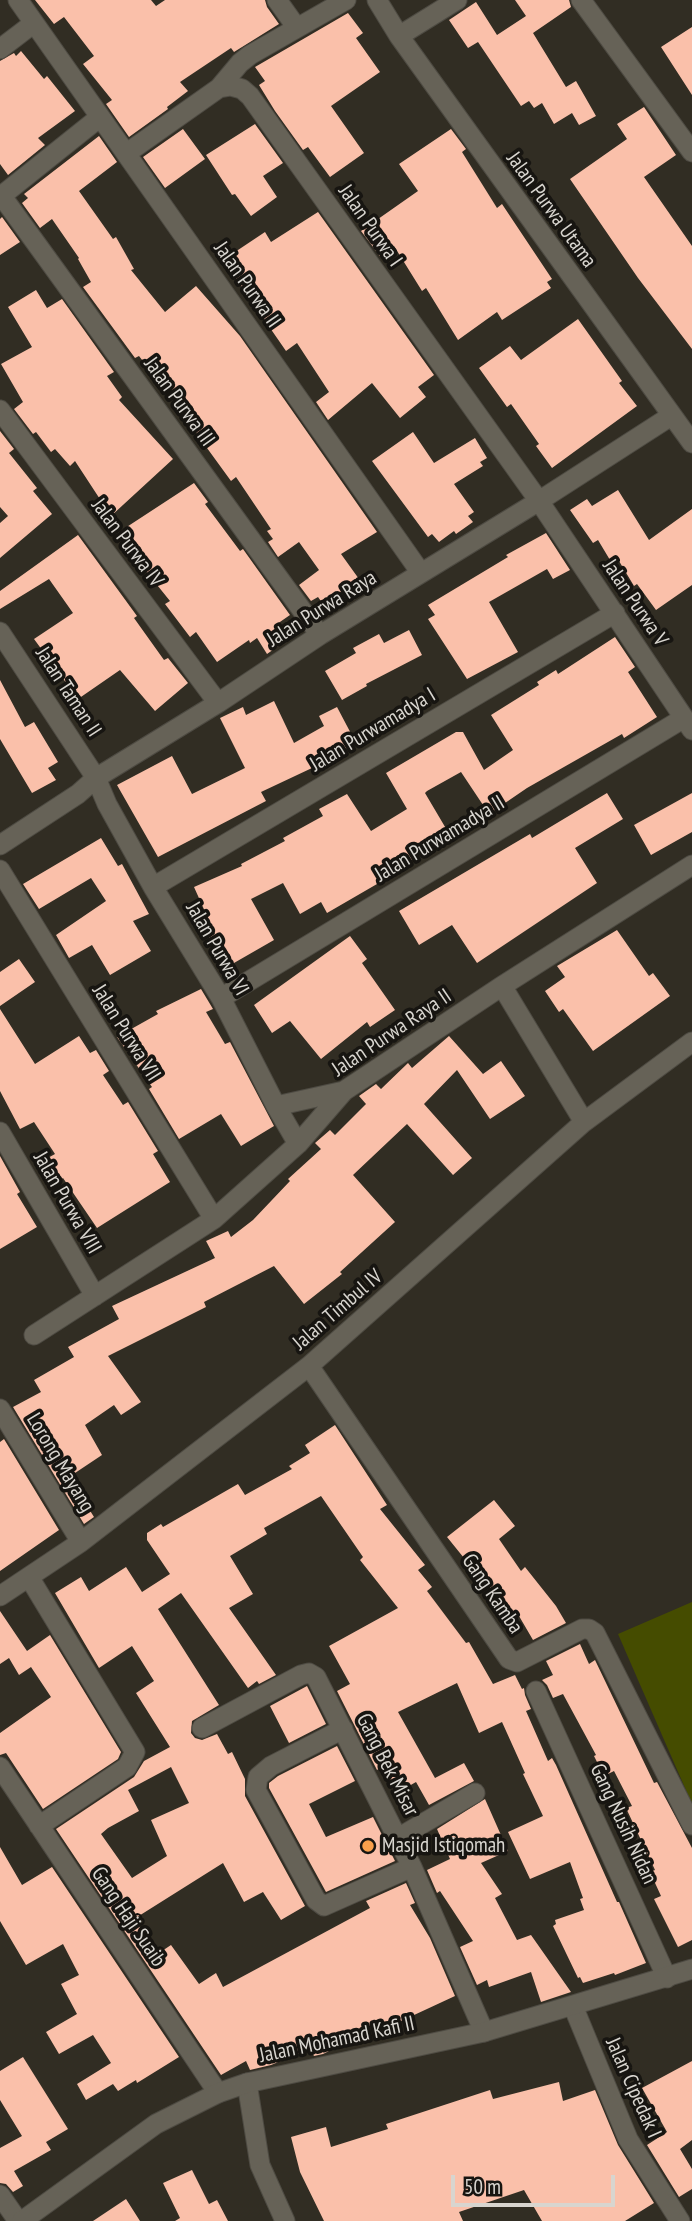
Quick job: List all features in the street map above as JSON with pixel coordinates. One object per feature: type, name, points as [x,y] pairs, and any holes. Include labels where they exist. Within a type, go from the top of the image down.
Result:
[{"type":"street","name":"Jalan Purwa II","points":[[18,0],[421,573]]},
{"type":"street","points":[[277,0],[297,28]]},
{"type":"street","points":[[127,153],[219,88],[250,55],[346,0]]},
{"type":"street","name":"Jalan Purwa Utama","points":[[377,0],[399,36],[692,443]]},
{"type":"street","points":[[399,36],[457,0]]},
{"type":"street","points":[[581,0],[692,152]]},
{"type":"street","points":[[0,49],[34,23]]},
{"type":"street","name":"Jalan Purwa I","points":[[219,88],[231,86],[242,89],[250,96],[539,501]]},
{"type":"street","points":[[1,196],[100,117]]},
{"type":"street","name":"Jalan Purwa III","points":[[1,196],[320,635]]},
{"type":"street","name":"Jalan Purwa IV","points":[[0,410],[218,703]]},
{"type":"street","name":"Jalan Purwa Raya","points":[[0,845],[78,794],[96,778],[671,416]]},
{"type":"street","name":"Jalan Purwa V","points":[[539,501],[688,724]]},
{"type":"street","name":"Jalan Purwamadya I","points":[[153,887],[615,613]]},
{"type":"street","name":"Jalan Taman II","points":[[0,632],[6,652],[96,778]]},
{"type":"street","name":"Jalan Purwamadya II","points":[[220,998],[688,724]]},
{"type":"street","name":"Jalan Purwa VI","points":[[96,778],[107,804],[220,998],[298,1144]]},
{"type":"street","name":"Jalan Purwa Raya II","points":[[34,1335],[214,1219],[298,1144],[344,1091],[692,865]]},
{"type":"street","name":"Jalan Purwa VII","points":[[0,870],[214,1219]]},
{"type":"street","points":[[502,986],[584,1122]]},
{"type":"street","name":"Jalan Timbul IV","points":[[0,1596],[81,1542],[309,1366],[584,1122],[692,1042]]},
{"type":"street","points":[[276,1106],[344,1091]]},
{"type":"street","name":"Jalan Purwa VIII","points":[[0,1132],[95,1296]]},
{"type":"street","name":"Gang Kamba","points":[[309,1366],[509,1658],[517,1662],[582,1629],[595,1633],[692,1825]]},
{"type":"street","name":"Lorong Mayang","points":[[0,1409],[81,1542]]},
{"type":"street","points":[[29,1577],[135,1752],[127,1767],[39,1826]]},
{"type":"street","name":"Gang Bek Misar","points":[[202,1728],[301,1675],[309,1673],[316,1678],[412,1867],[484,2032]]},
{"type":"street","name":"Gang Nusih Nidan","points":[[536,1691],[667,1978]]},
{"type":"street","points":[[343,1729],[271,1766],[258,1777],[256,1790],[316,1900],[324,1906],[412,1867]]},
{"type":"street","name":"Gang Haji Suaib","points":[[0,1767],[218,2093]]},
{"type":"street","points":[[398,1838],[475,1793]]},
{"type":"street","name":"Jalan Mohamad Kafi II","points":[[20,2221],[156,2124],[218,2093],[248,2090],[575,2012],[692,1969]]},
{"type":"street","name":"Jalan Cipedak I","points":[[575,2012],[628,2139],[680,2221]]},
{"type":"street","points":[[248,2090],[260,2165],[285,2221]]},
{"type":"street","points":[[0,2194],[20,2221]]},
{"type":"green space","points":[[692,1602],[692,1804],[618,1634]]},
{"type":"building","points":[[35,0],[151,0],[156,6],[165,0],[265,0],[279,24],[234,52],[231,48],[180,82],[188,91],[129,137],[106,104],[112,100],[83,64],[94,56],[64,17],[54,24]]},
{"type":"building","points":[[515,0],[569,0],[571,7],[533,33],[566,87],[576,81],[596,116],[579,125],[572,113],[554,124],[542,103],[534,108],[529,101],[521,106],[478,42],[468,48],[449,20],[476,2],[497,35],[526,16]]},
{"type":"building","points":[[348,13],[363,33],[356,38],[380,72],[331,106],[364,153],[330,177],[308,147],[303,150],[275,111],[259,85],[265,81],[255,67]]},
{"type":"building","points":[[692,27],[692,95],[661,47]]},
{"type":"building","points":[[21,51],[44,79],[47,76],[75,111],[38,138],[45,145],[8,175],[0,164],[0,61],[14,53],[16,56]]},
{"type":"building","points":[[644,107],[676,155],[644,177],[692,246],[692,349],[638,278],[570,179],[627,139],[617,124]]},
{"type":"building","points":[[255,124],[283,163],[263,176],[277,197],[251,216],[235,194],[232,195],[206,155]]},
{"type":"building","points":[[183,129],[205,159],[165,188],[143,157]]},
{"type":"building","points":[[451,129],[466,149],[462,152],[497,208],[502,204],[552,279],[547,282],[551,288],[502,320],[497,312],[458,340],[426,288],[422,291],[394,246],[380,256],[361,231],[418,191],[399,164]]},
{"type":"building","points":[[99,136],[117,162],[79,191],[113,239],[116,237],[134,269],[131,270],[165,312],[196,286],[240,336],[377,532],[341,554],[359,579],[323,604],[318,597],[311,601],[299,585],[319,570],[299,542],[278,557],[268,542],[273,539],[267,531],[271,529],[236,477],[231,481],[191,426],[193,424],[173,401],[178,397],[152,367],[149,369],[139,356],[135,358],[83,287],[91,282],[79,258],[52,219],[40,228],[22,203],[28,198],[24,194]]},
{"type":"building","points":[[318,212],[434,375],[418,387],[426,397],[400,418],[372,383],[328,420],[316,402],[329,392],[297,343],[286,351],[223,260],[265,232],[271,242]]},
{"type":"building","points":[[2,217],[20,242],[0,255],[0,219]]},
{"type":"building","points":[[36,290],[47,308],[62,299],[114,372],[107,376],[122,397],[119,400],[173,459],[111,516],[75,461],[70,466],[55,449],[51,452],[14,409],[23,402],[1,364],[32,347],[8,307]]},
{"type":"building","points":[[578,319],[637,406],[552,468],[511,404],[507,407],[479,368],[510,346],[521,360]]},
{"type":"building","points":[[0,431],[14,449],[9,453],[37,488],[33,491],[52,514],[0,558],[0,523],[8,516],[0,507]]},
{"type":"building","points":[[413,432],[434,463],[475,438],[487,458],[480,462],[483,466],[454,484],[474,512],[468,516],[473,522],[439,542],[432,534],[428,537],[372,461]]},
{"type":"building","points":[[194,483],[208,502],[205,504],[240,551],[243,549],[290,615],[277,624],[287,640],[267,654],[257,638],[250,643],[249,640],[217,662],[196,632],[190,637],[165,604],[170,601],[116,534]]},
{"type":"building","points":[[618,490],[649,540],[692,509],[692,585],[656,610],[637,584],[634,586],[619,561],[613,565],[598,540],[593,543],[570,510],[587,499],[592,506]]},
{"type":"building","points":[[546,533],[570,570],[553,579],[547,569],[489,602],[518,652],[467,679],[428,619],[435,615],[428,605]]},
{"type":"building","points":[[78,535],[137,616],[134,618],[164,660],[168,658],[188,683],[155,711],[120,670],[78,699],[34,639],[73,613],[49,579],[0,609],[0,591]]},
{"type":"building","points":[[409,630],[422,655],[366,684],[367,686],[342,700],[325,671],[356,653],[353,648],[379,634],[384,643]]},
{"type":"building","points":[[615,637],[635,667],[628,672],[657,717],[624,738],[622,734],[527,788],[489,814],[461,772],[427,791],[425,793],[451,837],[327,913],[321,902],[300,914],[283,883],[251,899],[274,940],[227,967],[209,937],[215,934],[194,887],[242,866],[241,864],[285,841],[283,838],[323,816],[319,809],[347,794],[371,831],[407,809],[386,773],[456,732],[463,732],[484,770],[513,750],[491,715],[539,685],[537,682],[556,670],[558,674]]},
{"type":"building","points":[[0,680],[25,727],[34,722],[58,762],[48,768],[56,780],[32,793],[0,739]]},
{"type":"building","points":[[274,701],[294,743],[324,726],[319,716],[337,707],[356,743],[261,792],[266,801],[158,857],[117,785],[172,756],[192,794],[245,768],[220,718],[243,707],[246,715]]},
{"type":"building","points":[[607,793],[623,819],[575,848],[597,883],[477,963],[452,925],[419,945],[399,911],[530,834],[532,838]]},
{"type":"building","points":[[692,793],[692,832],[651,855],[634,825]]},
{"type":"building","points":[[101,838],[118,866],[122,864],[149,914],[133,921],[151,951],[110,975],[92,945],[69,958],[56,935],[106,901],[91,878],[39,909],[23,884]]},
{"type":"building","points":[[617,930],[649,976],[653,973],[670,996],[593,1051],[563,1009],[559,1012],[545,991],[565,977],[557,966]]},
{"type":"building","points":[[350,936],[367,959],[362,963],[395,1010],[370,1027],[367,1022],[321,1059],[290,1021],[272,1033],[254,1005]]},
{"type":"building","points":[[19,959],[35,982],[0,1006],[0,972]]},
{"type":"building","points":[[201,989],[213,1009],[206,1012],[225,1044],[230,1042],[274,1126],[241,1146],[221,1114],[179,1139],[149,1089],[152,1087],[117,1037],[158,1014],[156,1011]]},
{"type":"building","points":[[0,1009],[35,1064],[79,1036],[90,1053],[96,1050],[109,1071],[103,1075],[123,1105],[128,1102],[158,1151],[153,1154],[170,1182],[97,1228],[63,1178],[60,1180],[46,1159],[55,1154],[34,1122],[20,1129],[0,1091]]},
{"type":"building","points":[[449,1036],[483,1074],[501,1061],[525,1096],[490,1119],[457,1070],[424,1104],[472,1158],[453,1175],[407,1124],[353,1175],[395,1222],[340,1272],[342,1274],[304,1304],[274,1266],[204,1302],[206,1307],[108,1356],[141,1402],[121,1415],[114,1405],[85,1425],[102,1455],[69,1477],[94,1517],[84,1524],[13,1407],[41,1392],[34,1380],[74,1357],[68,1347],[119,1319],[112,1306],[215,1258],[206,1241],[228,1231],[231,1237],[253,1220],[290,1181],[288,1179],[321,1149],[315,1143],[330,1130],[335,1135],[366,1104],[359,1096],[376,1084],[381,1089],[408,1063],[412,1068]]},
{"type":"building","points":[[0,1156],[20,1192],[17,1194],[37,1227],[0,1249]]},
{"type":"building","points":[[335,1425],[387,1505],[380,1509],[425,1565],[418,1570],[432,1587],[427,1591],[466,1643],[469,1642],[493,1684],[515,1675],[522,1689],[524,1688],[531,1709],[526,1711],[548,1761],[552,1758],[556,1765],[646,1963],[583,1983],[580,1977],[578,1978],[553,1926],[556,1924],[555,1920],[584,1910],[580,1899],[583,1898],[570,1862],[530,1879],[508,1832],[543,1816],[502,1722],[479,1733],[457,1683],[398,1712],[435,1778],[464,1763],[474,1781],[429,1805],[416,1782],[395,1794],[380,1768],[377,1770],[337,1691],[350,1684],[329,1646],[398,1608],[360,1560],[363,1557],[321,1496],[264,1528],[267,1534],[230,1556],[253,1594],[229,1608],[276,1675],[259,1684],[257,1681],[248,1688],[181,1593],[158,1609],[219,1705],[192,1721],[191,1733],[202,1740],[217,1734],[228,1754],[232,1752],[245,1779],[245,1796],[305,1906],[281,1920],[263,1892],[244,1902],[223,1863],[134,1919],[159,1953],[171,1945],[199,1984],[216,1973],[223,1987],[370,1908],[366,1901],[406,1883],[415,1903],[410,1905],[430,1938],[455,1996],[399,2022],[397,2018],[379,2026],[377,2022],[331,2045],[333,2049],[323,2054],[314,2056],[310,2049],[271,2065],[250,2070],[246,2061],[221,2075],[56,1829],[134,1777],[144,1761],[170,1747],[136,1693],[154,1681],[132,1646],[99,1668],[55,1593],[81,1577],[89,1591],[126,1567],[142,1592],[170,1574],[147,1540],[147,1533],[161,1524],[163,1527],[238,1484],[245,1495],[292,1469],[289,1466],[310,1453],[305,1445]],"holes":[[[171,1767],[189,1803],[151,1820],[167,1856],[132,1878],[101,1834],[139,1811],[128,1790]]]},
{"type":"building","points":[[4,1439],[59,1530],[0,1571],[0,1442]]},
{"type":"building","points":[[494,1500],[515,1526],[499,1539],[521,1571],[525,1567],[566,1623],[533,1640],[519,1616],[514,1620],[470,1562],[468,1563],[447,1537]]},
{"type":"building","points":[[0,1611],[27,1651],[50,1635],[121,1752],[118,1759],[43,1809],[6,1753],[0,1755],[0,1733],[51,1697],[31,1667],[19,1675],[9,1658],[0,1664]]},
{"type":"building","points":[[580,1644],[589,1664],[595,1660],[654,1783],[657,1782],[692,1848],[692,1940],[678,1947],[654,1899],[661,1896],[650,1872],[655,1870],[626,1808],[632,1806],[614,1771],[604,1776],[594,1756],[596,1755],[563,1694],[553,1698],[542,1680],[553,1675],[546,1661]]},
{"type":"building","points":[[307,1686],[326,1724],[289,1743],[270,1706]]},
{"type":"building","points":[[337,1746],[355,1781],[309,1804],[326,1837],[373,1817],[395,1861],[326,1892],[269,1788],[269,1783]]},
{"type":"building","points":[[485,1799],[508,1851],[481,1863],[502,1894],[495,1898],[517,1940],[531,1935],[571,1992],[541,2002],[531,1972],[489,1987],[487,1980],[477,1985],[460,1947],[473,1941],[440,1891],[437,1893],[427,1870],[450,1859],[437,1829]]},
{"type":"building","points":[[0,1847],[22,1885],[52,1867],[179,2057],[137,2083],[136,2080],[118,2091],[113,2084],[86,2100],[77,2084],[111,2063],[93,2035],[59,2054],[46,2032],[77,2014],[61,1984],[79,1975],[63,1944],[26,1965],[0,1921]]},
{"type":"building","points":[[23,2057],[68,2129],[46,2142],[51,2150],[14,2171],[23,2186],[13,2192],[6,2184],[0,2183],[0,2148],[22,2136],[0,2100],[0,2071]]},
{"type":"building","points":[[692,2061],[692,2140],[680,2149],[692,2169],[692,2189],[679,2197],[647,2145],[667,2132],[642,2088]]},
{"type":"building","points":[[559,2082],[563,2101],[595,2090],[618,2145],[654,2203],[625,2221],[542,2221],[524,2190],[459,2212],[463,2221],[324,2221],[300,2172],[291,2137],[326,2127],[331,2147],[388,2129],[386,2124],[490,2090],[493,2099]]},
{"type":"building","points":[[192,2170],[209,2204],[217,2200],[228,2221],[175,2221],[180,2218],[163,2183]]},
{"type":"building","points":[[126,2199],[140,2221],[93,2221]]},
{"type":"place","name":"Masjid Istiqomah","points":[[368,1846]]}]
